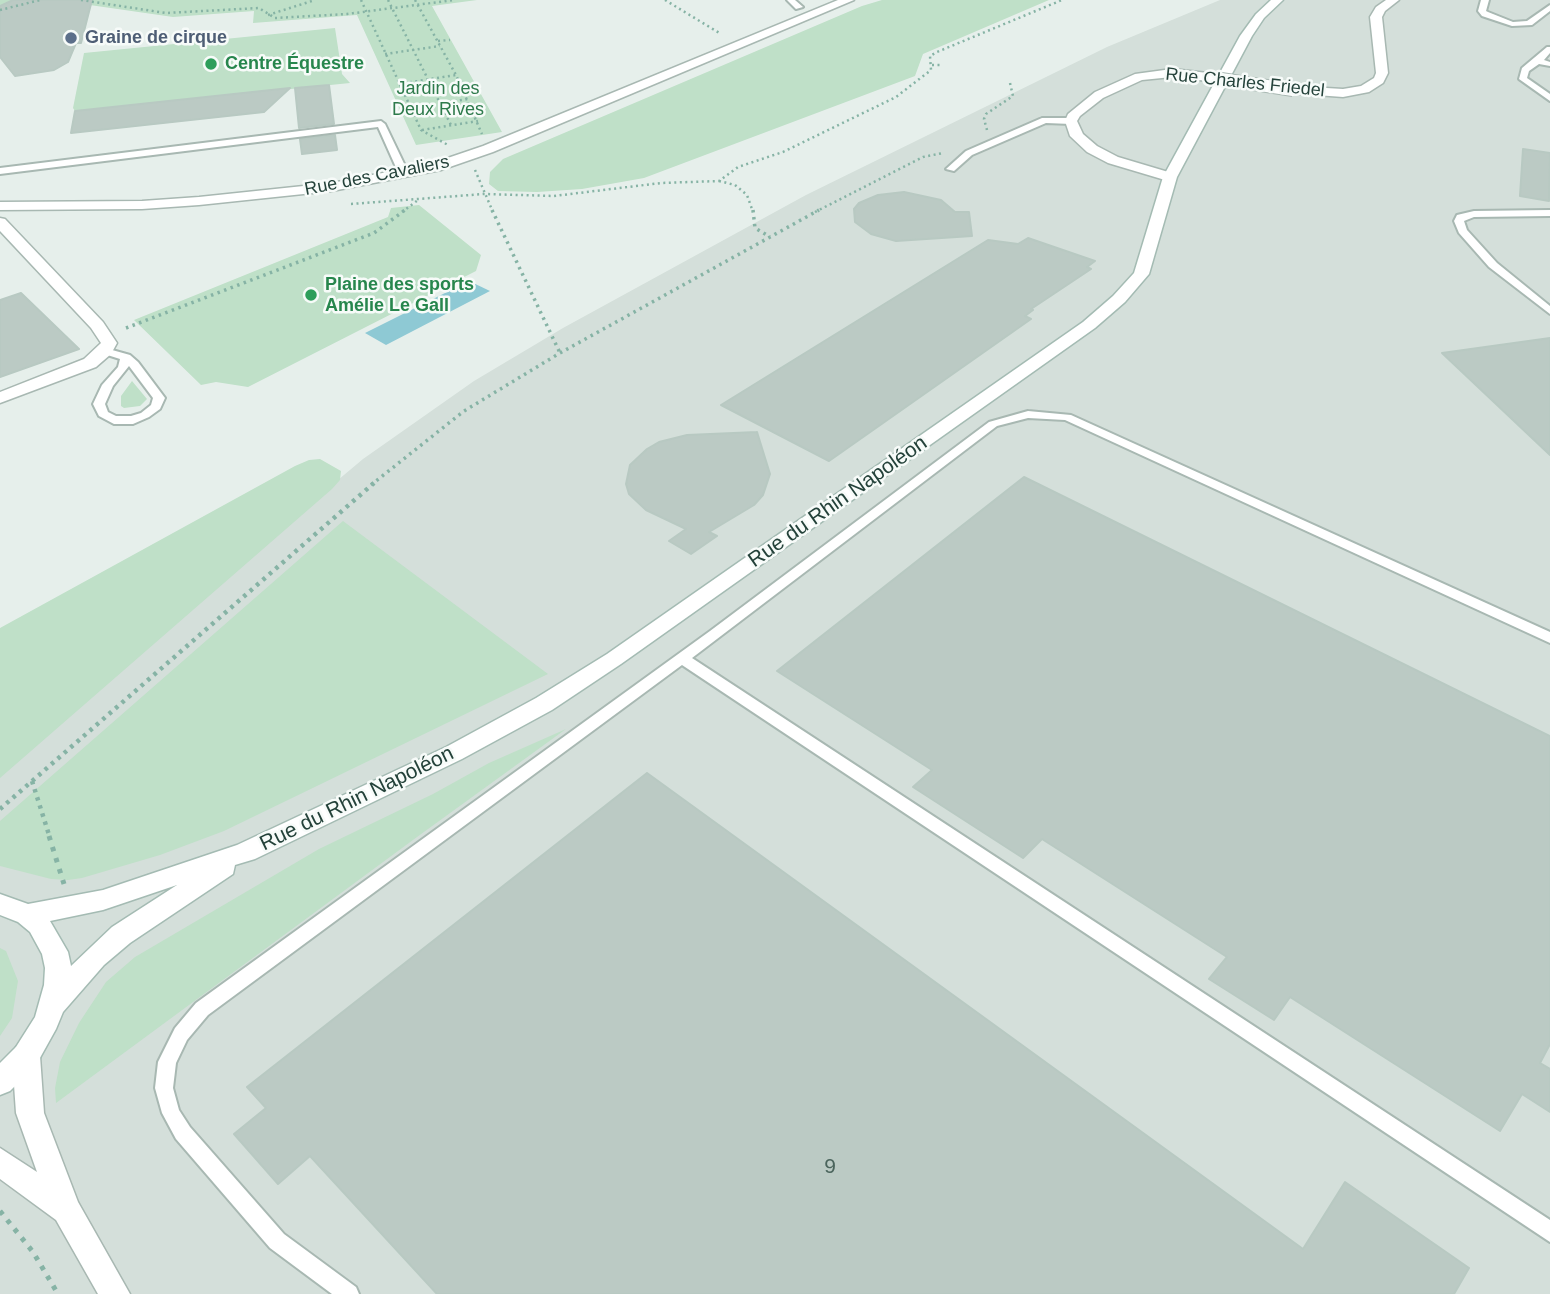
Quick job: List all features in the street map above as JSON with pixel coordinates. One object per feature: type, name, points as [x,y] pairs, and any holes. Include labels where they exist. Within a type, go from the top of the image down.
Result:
[{"type":"street","name":"Rue des Cavaliers","points":[[0,206],[142,205],[199,201],[332,187],[404,174],[470,156],[848,0]]},
{"type":"street","name":"Rue du Rhin Napoléon","points":[[27,915],[103,900],[246,852],[454,753],[544,704],[625,652],[1089,325],[1119,299],[1141,274],[1170,177],[1246,36],[1260,16],[1277,0]]},
{"type":"street","name":"Rue Charles Friedel","points":[[1071,121],[1074,114],[1099,95],[1139,77],[1172,73],[1293,90],[1343,93],[1365,89],[1378,80],[1382,73],[1376,17],[1380,9],[1393,0]]},
{"type":"street","points":[[1071,121],[1077,136],[1092,149],[1113,160],[1170,177]]},
{"type":"street","points":[[0,222],[106,336],[109,343],[105,351],[90,363],[0,398]]},
{"type":"street","name":"Rue du Rhin Napoléon","points":[[54,1004],[94,957],[121,935],[246,852]]},
{"type":"street","points":[[0,904],[27,915],[39,925],[55,952],[58,985],[54,1004],[38,1039],[26,1056],[0,1082]]},
{"type":"street","points":[[26,1056],[30,1112],[66,1210],[115,1294]]},
{"type":"street","points":[[0,1162],[66,1210]]},
{"type":"lane","points":[[791,0],[799,7]]},
{"type":"lane","points":[[1485,0],[1482,11],[1485,14],[1511,24],[1529,23],[1550,7]]},
{"type":"lane","points":[[1550,49],[1525,70],[1523,79],[1550,98]]},
{"type":"lane","points":[[1538,61],[1550,64]]},
{"type":"lane","points":[[951,169],[969,153],[1045,120],[1071,121]]},
{"type":"lane","points":[[0,170],[381,124],[404,174]]},
{"type":"lane","points":[[1550,213],[1474,214],[1460,217],[1459,221],[1462,231],[1493,265],[1550,311]]},
{"type":"lane","points":[[105,351],[126,357],[158,394],[158,402],[145,415],[114,420],[103,414],[100,404],[108,385],[123,368],[126,357]]},
{"type":"lane","points":[[349,1294],[277,1241],[183,1133],[171,1113],[164,1088],[167,1062],[181,1034],[202,1009],[682,658],[993,424],[1028,414],[1067,417],[1550,638]]},
{"type":"lane","points":[[682,658],[1550,1232]]},
{"type":"path","points":[[0,9],[40,0]]},
{"type":"path","points":[[80,0],[184,13],[259,8],[275,18],[366,12],[454,0]]},
{"type":"path","points":[[97,3],[104,0]]},
{"type":"path","points":[[267,15],[314,0]]},
{"type":"path","points":[[361,0],[421,130],[442,141]]},
{"type":"path","points":[[388,0],[451,125]]},
{"type":"path","points":[[415,0],[456,75],[483,135]]},
{"type":"path","points":[[665,0],[722,35]]},
{"type":"path","points":[[719,181],[738,167],[783,152],[868,112],[921,80],[932,65],[930,55],[1062,0]]},
{"type":"path","points":[[224,10],[232,3]]},
{"type":"path","points":[[176,6],[184,13]]},
{"type":"path","points":[[438,41],[450,40]]},
{"type":"path","points":[[385,54],[440,46]]},
{"type":"path","points":[[932,65],[941,65]]},
{"type":"path","points":[[399,84],[456,75]]},
{"type":"path","points":[[996,141],[987,130],[984,119],[986,114],[1013,96],[1010,83]]},
{"type":"path","points":[[411,108],[468,99]]},
{"type":"path","points":[[421,130],[478,121]]},
{"type":"path","points":[[0,809],[370,486],[464,411],[560,353],[769,237],[923,157],[969,153]]},
{"type":"path","points":[[470,156],[484,194],[560,353]]},
{"type":"path","points":[[484,194],[554,196],[661,183],[719,181],[735,185],[747,195],[752,206],[755,228],[769,237]]},
{"type":"path","points":[[125,328],[374,233],[421,199]]},
{"type":"path","points":[[32,781],[64,885]]},
{"type":"path","points":[[0,1211],[33,1252],[58,1294]]},
{"type":"shaded area","points":[[1220,0],[1550,0],[1550,1294],[0,1294],[0,764],[363,459],[474,381],[563,328],[806,195],[1107,47]]},
{"type":"green space","name":"Jardin des Deux Rives","points":[[0,0],[477,0],[432,6],[502,132],[416,145],[357,15],[253,23],[254,11],[173,17],[62,1],[0,16]]},
{"type":"green space","points":[[882,0],[1049,0],[923,54],[915,76],[644,178],[582,189],[537,192],[498,191],[489,184],[490,172],[503,159],[862,6]]},
{"type":"green space","name":"Centre Équestre","points":[[335,28],[342,74],[350,83],[75,111],[73,108],[84,53]]},
{"type":"green space","name":"Plaine des sports Amélie Le Gall","points":[[419,205],[481,255],[476,271],[248,387],[216,382],[201,385],[134,320],[388,217],[391,208]]},
{"type":"green space","points":[[132,381],[147,399],[140,406],[124,408],[121,406],[121,396]]},
{"type":"green space","points":[[320,459],[341,471],[340,480],[332,489],[0,778],[0,628],[295,466]]},
{"type":"green space","points":[[343,521],[548,674],[224,831],[160,855],[68,880],[51,879],[0,866],[0,821]]},
{"type":"green space","points":[[566,729],[56,1103],[55,1088],[60,1062],[79,1023],[106,982],[135,957],[319,849],[433,794],[489,763]]},
{"type":"green space","points":[[0,948],[6,951],[18,981],[12,1018],[0,1036]]},
{"type":"water","points":[[469,281],[490,291],[386,345],[365,333]]},
{"type":"building","points":[[13,0],[92,0],[81,43],[76,43],[68,62],[54,70],[15,76],[0,57],[0,6]]},
{"type":"building","points":[[329,85],[334,124],[299,128],[295,88]]},
{"type":"building","points":[[290,88],[264,112],[71,133],[75,111]]},
{"type":"building","points":[[335,135],[337,150],[302,154],[300,139]]},
{"type":"building","points":[[1523,149],[1550,153],[1549,201],[1520,196]]},
{"type":"building","points":[[904,192],[941,200],[955,212],[969,212],[972,236],[896,241],[871,234],[855,222],[854,209],[859,203],[878,195]]},
{"type":"building","points":[[1028,238],[1095,261],[1087,267],[1091,269],[1031,309],[1033,310],[1025,316],[1031,319],[829,461],[721,405],[988,240],[1018,244]]},
{"type":"building","points":[[21,293],[79,349],[0,377],[0,300]]},
{"type":"building","points":[[1550,338],[1550,455],[1442,353]]},
{"type":"building","points":[[757,432],[770,474],[763,495],[754,505],[709,532],[717,536],[691,554],[669,541],[686,529],[646,510],[629,494],[626,484],[630,465],[659,442],[687,435]]},
{"type":"building","points":[[1024,477],[1550,736],[1550,1044],[1540,1063],[1550,1069],[1550,1112],[1522,1094],[1500,1131],[1290,997],[1274,1020],[1209,979],[1227,957],[1042,839],[1023,858],[913,787],[932,770],[777,671]]},
{"type":"building","points":[[647,773],[1303,1249],[1345,1182],[1469,1268],[1454,1294],[437,1294],[310,1156],[278,1184],[234,1134],[266,1108],[247,1087]]},
{"type":"place","name":"Graine de cirque","points":[[71,38]]},
{"type":"place","name":"Centre Équestre","points":[[211,64]]},
{"type":"place","name":"Plaine des sports Amélie Le Gall","points":[[311,295]]}]
